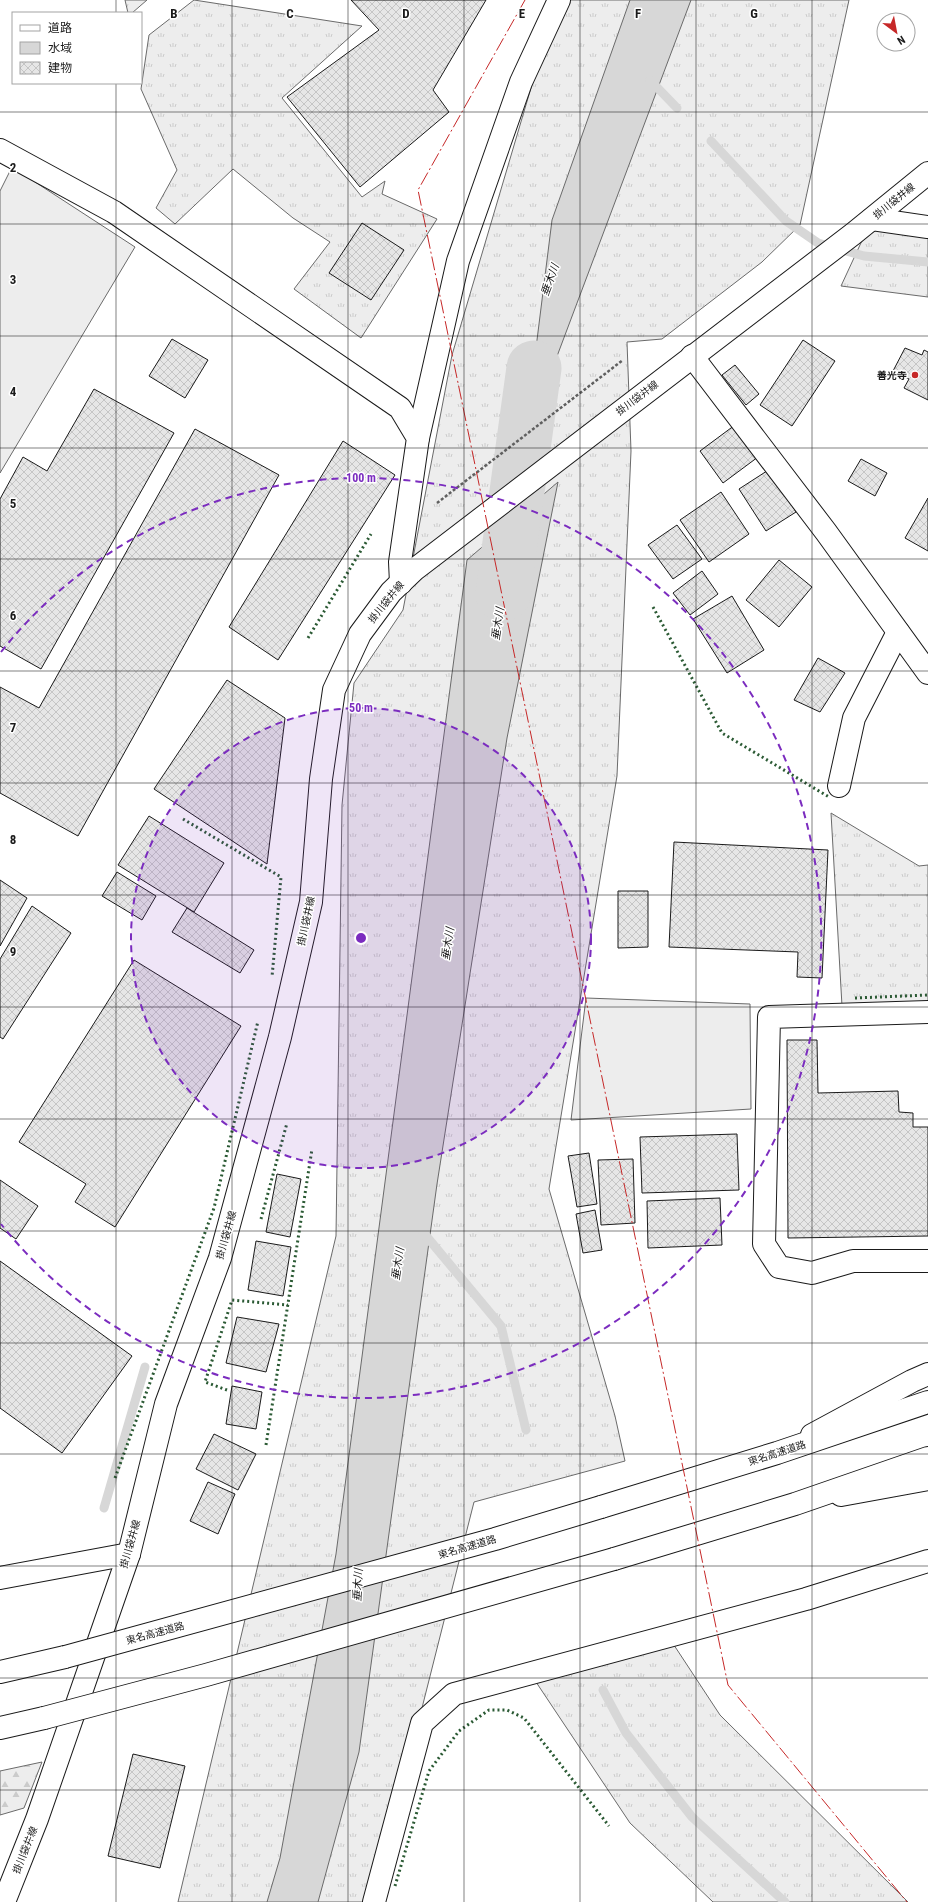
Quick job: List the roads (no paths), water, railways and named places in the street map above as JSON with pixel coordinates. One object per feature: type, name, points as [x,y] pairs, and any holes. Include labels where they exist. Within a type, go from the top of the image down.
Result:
[{"type":"main road","points":[[407,576],[400,562],[418,438],[458,261],[521,82],[559,0]]},
{"type":"main road","points":[[0,150],[114,212],[400,408],[418,438]]},
{"type":"main road","name":"掛川袋井線","points":[[9,1900],[129,1554],[166,1404],[220,1258],[280,1037],[311,902],[321,779],[334,690],[360,634],[391,592],[407,576],[626,406],[854,234],[928,173]]},
{"type":"main road","points":[[872,219],[928,226]]},
{"type":"main road","points":[[692,356],[826,532],[928,673]]},
{"type":"main road","points":[[839,786],[854,718],[898,632]]},
{"type":"main road","points":[[928,1012],[769,1017],[764,1244],[779,1267],[812,1273],[853,1261],[928,1261]]},
{"type":"main road","points":[[777,1453],[912,1381],[928,1374]]},
{"type":"main road","name":"東名高速道路","points":[[0,1672],[65,1657],[495,1539],[777,1453],[928,1402]]},
{"type":"main road","points":[[0,1728],[44,1718],[206,1675],[614,1559],[795,1504],[928,1458]]},
{"type":"main road","points":[[795,1504],[928,1479]]},
{"type":"main road","points":[[0,1578],[129,1554]]},
{"type":"main road","points":[[374,1902],[422,1723],[454,1694],[806,1599],[928,1561]]},
{"type":"water","points":[[630,0],[691,0],[524,444],[552,220]]},
{"type":"water","points":[[558,482],[507,738],[437,1184],[359,1752],[318,1902],[267,1902],[280,1858],[336,1554],[467,560]]},
{"type":"waterway","points":[[650,80],[677,108]]},
{"type":"waterway","points":[[711,141],[786,221],[818,243],[864,256],[928,262]]},
{"type":"waterway","name":"垂木川","points":[[503,594],[534,368]]},
{"type":"waterway","points":[[422,1231],[501,1326],[526,1430]]},
{"type":"waterway","points":[[104,1508],[145,1367]]},
{"type":"waterway","points":[[603,1690],[626,1733],[692,1817],[785,1902]]},
{"type":"place","name":"善光寺","points":[[915,375]]}]
